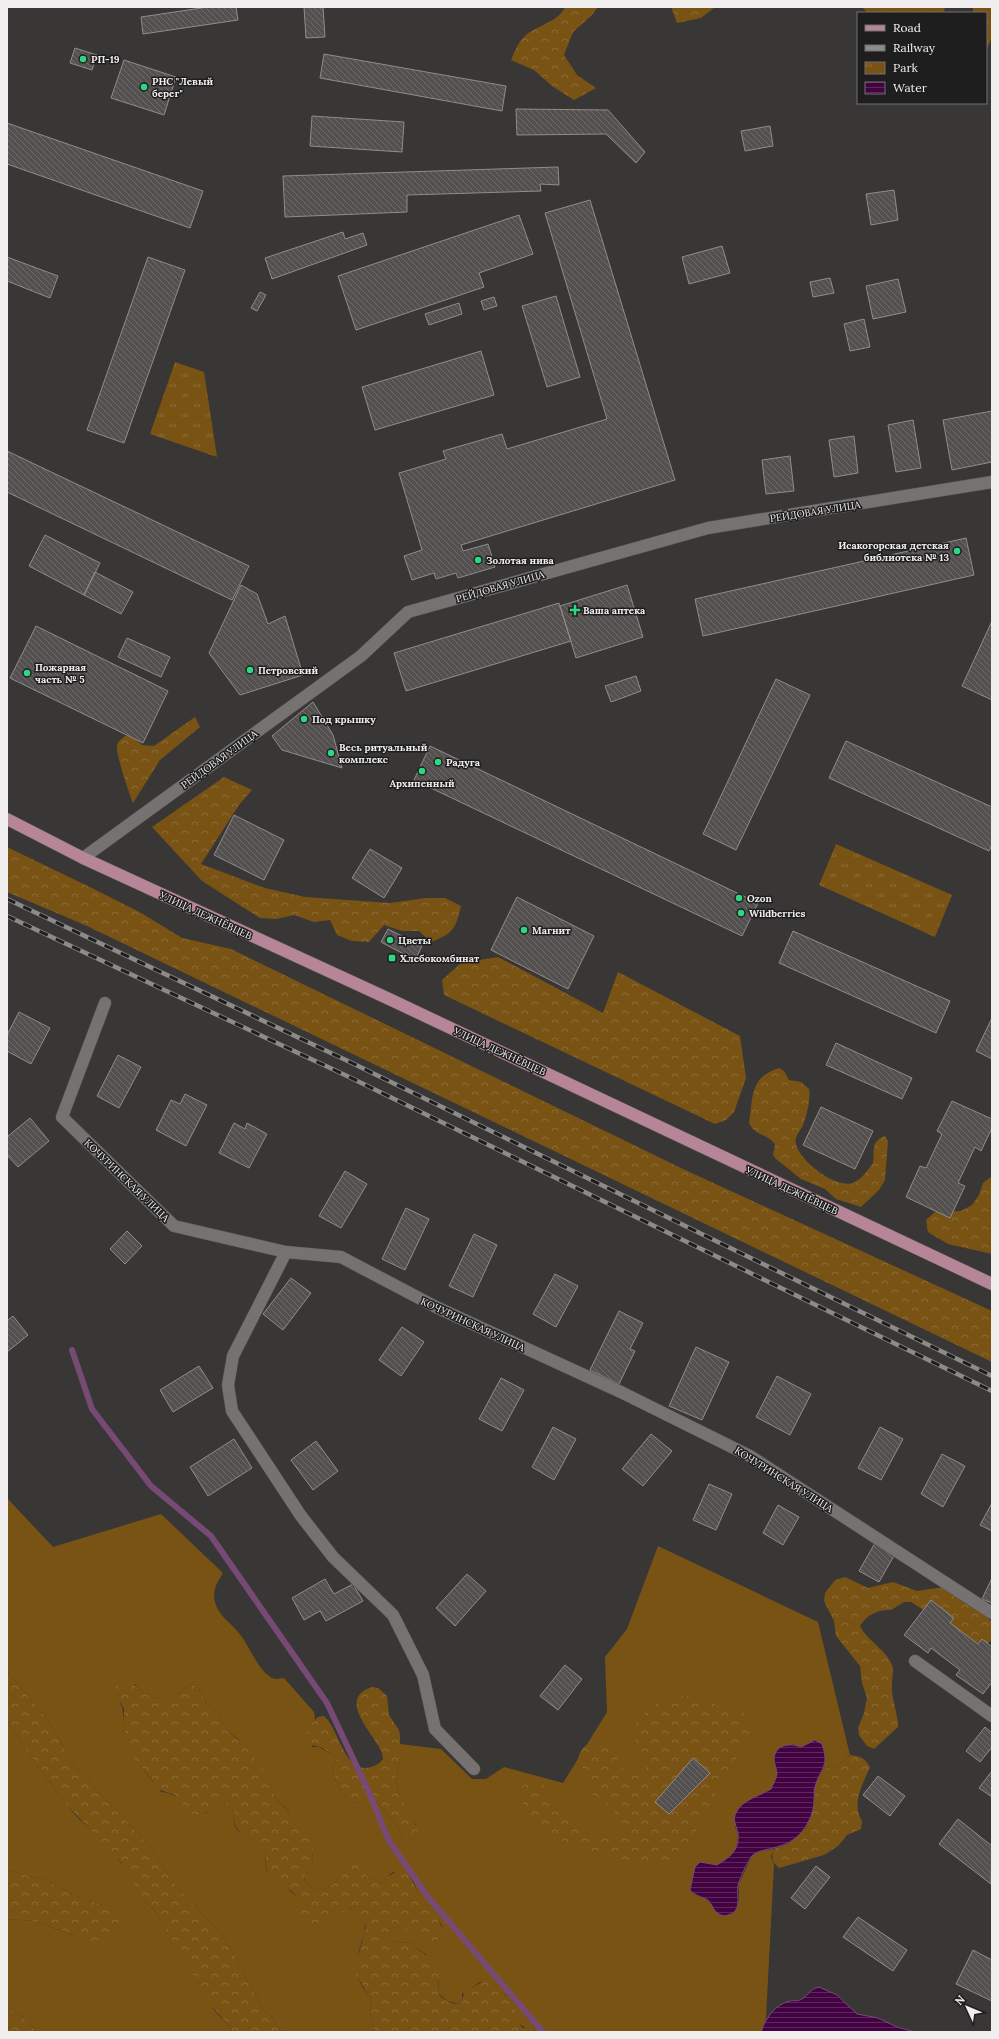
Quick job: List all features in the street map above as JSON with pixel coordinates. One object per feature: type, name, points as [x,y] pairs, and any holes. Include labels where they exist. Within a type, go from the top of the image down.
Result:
[{"type":"main road","name":"УЛИЦА ДЕЖНЁВЦЕВ","points":[[7,819],[83,858],[387,998],[992,1284]]},
{"type":"street","name":"РЕЙДОВАЯ УЛИЦА","points":[[83,858],[361,656],[408,612],[708,528],[992,482]]},
{"type":"street","name":"КОЧУРИНСКАЯ УЛИЦА","points":[[105,1003],[62,1117],[174,1226],[286,1252],[341,1257],[436,1307],[623,1393],[750,1456],[992,1613]]},
{"type":"street","points":[[286,1252],[233,1356],[228,1385],[232,1411],[301,1516],[333,1557],[393,1615],[423,1675],[435,1729],[474,1769]]},
{"type":"street","points":[[915,1661],[992,1716]]},
{"type":"green space","points":[[565,7],[598,7],[591,16],[573,32],[564,55],[577,75],[596,88],[574,100],[552,86],[534,70],[511,60],[523,38],[557,17]]},
{"type":"green space","points":[[671,7],[715,7],[701,18],[677,23]]},
{"type":"green space","points":[[862,7],[945,7],[944,12],[867,12]]},
{"type":"green space","points":[[973,7],[992,7],[992,37],[987,49],[987,12],[973,12]]},
{"type":"green space","points":[[175,362],[204,372],[217,457],[150,434]]},
{"type":"green space","points":[[195,717],[200,727],[160,760],[133,803],[117,751],[119,741],[125,736],[132,736],[142,745],[154,746]]},
{"type":"green space","points":[[224,777],[252,790],[239,805],[201,864],[265,888],[305,897],[390,903],[426,898],[445,898],[461,906],[455,925],[449,933],[431,942],[419,931],[402,931],[384,925],[369,942],[352,941],[337,935],[330,920],[314,922],[294,915],[276,919],[260,918],[202,881],[152,827]]},
{"type":"green space","points":[[836,844],[952,895],[935,937],[819,885]]},
{"type":"green space","points":[[7,847],[143,914],[182,938],[231,949],[683,1169],[992,1311],[992,1362],[85,925],[7,892]]},
{"type":"green space","points":[[498,957],[603,1013],[618,972],[740,1036],[746,1078],[734,1112],[726,1120],[715,1124],[444,995],[442,980],[461,963]]},
{"type":"green space","points":[[779,1068],[784,1071],[789,1080],[801,1082],[809,1089],[807,1111],[803,1125],[797,1136],[796,1144],[804,1159],[820,1172],[838,1182],[846,1184],[856,1182],[867,1172],[873,1163],[874,1147],[877,1141],[885,1136],[888,1141],[885,1180],[879,1190],[861,1207],[836,1199],[825,1189],[801,1179],[773,1155],[775,1144],[772,1140],[751,1127],[749,1123],[755,1089],[763,1077]]},
{"type":"green space","points":[[992,1176],[992,1254],[948,1244],[928,1232],[926,1220],[935,1212],[961,1211],[972,1205],[979,1195],[983,1183]]},
{"type":"green space","points":[[7,1498],[53,1547],[161,1514],[223,1573],[215,1590],[214,1598],[216,1607],[241,1636],[260,1667],[264,1672],[273,1678],[284,1678],[314,1712],[315,1720],[309,1727],[312,1747],[319,1747],[338,1758],[332,1764],[334,1775],[338,1785],[347,1799],[351,1804],[358,1802],[376,1802],[394,1822],[403,1836],[416,1825],[406,1809],[398,1791],[396,1778],[400,1761],[400,1744],[441,1749],[472,1779],[486,1779],[504,1767],[563,1783],[607,1712],[605,1657],[627,1629],[658,1546],[818,1622],[850,1755],[838,1766],[824,1768],[825,1760],[822,1744],[815,1740],[801,1747],[792,1744],[771,1789],[741,1805],[735,1827],[738,1834],[736,1849],[730,1857],[716,1865],[700,1862],[695,1895],[708,1901],[721,1915],[732,1914],[739,1901],[739,1884],[752,1856],[758,1852],[774,1849],[771,1857],[774,1864],[766,2018],[761,2032],[535,2032],[534,2030],[521,2025],[517,2021],[510,2001],[506,1995],[480,1982],[462,1994],[462,2000],[459,2004],[447,2001],[438,1993],[439,1981],[426,1954],[415,1948],[414,1942],[402,1943],[390,1940],[389,1933],[397,1926],[430,1940],[436,1940],[440,1937],[442,1925],[418,1894],[412,1877],[393,1872],[387,1877],[383,1884],[367,1876],[363,1868],[350,1868],[333,1884],[327,1887],[315,1889],[309,1886],[304,1879],[307,1871],[312,1866],[313,1847],[288,1810],[276,1799],[269,1781],[261,1767],[238,1739],[225,1728],[217,1711],[207,1705],[199,1689],[193,1684],[174,1696],[158,1699],[153,1698],[143,1692],[135,1684],[120,1703],[123,1711],[125,1732],[136,1759],[161,1792],[178,1797],[205,1814],[217,1803],[224,1801],[234,1812],[234,1821],[238,1831],[250,1834],[259,1839],[265,1852],[267,1871],[275,1880],[329,1922],[342,1911],[355,1906],[363,1920],[365,1931],[357,1959],[357,1972],[362,1986],[371,1998],[370,2014],[374,2032],[282,2032],[276,2026],[275,2020],[263,2009],[245,1977],[239,1962],[220,1933],[174,1883],[146,1842],[76,1768],[48,1720],[7,1671]]},
{"type":"green space","points":[[845,1577],[868,1588],[893,1582],[917,1591],[944,1587],[969,1600],[992,1622],[992,1640],[988,1643],[973,1642],[911,1602],[904,1602],[891,1610],[873,1614],[863,1622],[860,1626],[863,1631],[887,1656],[892,1664],[893,1701],[898,1722],[898,1727],[874,1749],[867,1746],[859,1735],[858,1728],[864,1713],[867,1698],[862,1683],[860,1666],[836,1636],[834,1621],[824,1601],[825,1593],[835,1580]]},
{"type":"green space","points":[[7,1671],[48,1720],[76,1768],[146,1842],[174,1883],[220,1933],[239,1962],[245,1977],[263,2009],[275,2020],[276,2026],[282,2032],[232,2032],[230,2027],[210,2004],[155,1911],[144,1900],[120,1861],[66,1804],[7,1721]]},
{"type":"green space","points":[[127,1680],[147,1694],[158,1699],[174,1696],[193,1684],[199,1689],[207,1705],[217,1711],[225,1728],[244,1745],[266,1773],[276,1799],[309,1831],[313,1847],[312,1866],[307,1871],[304,1879],[310,1886],[316,1889],[323,1889],[330,1886],[344,1874],[353,1861],[362,1860],[367,1876],[383,1884],[387,1877],[402,1868],[411,1878],[420,1896],[438,1919],[443,1933],[440,1938],[430,1941],[397,1926],[389,1933],[390,1940],[402,1943],[414,1942],[415,1948],[431,1959],[438,1972],[438,1993],[444,2000],[459,2004],[462,2000],[465,1989],[471,1988],[486,1980],[506,1995],[512,2002],[520,2025],[523,2028],[529,2027],[535,2032],[374,2032],[370,2014],[371,1998],[354,1970],[366,1928],[355,1906],[320,1927],[311,1927],[304,1920],[296,1896],[293,1892],[276,1882],[269,1875],[266,1867],[264,1849],[259,1840],[236,1828],[234,1822],[234,1812],[224,1801],[198,1817],[191,1813],[175,1795],[154,1788],[153,1781],[129,1752],[124,1728],[124,1709],[113,1689],[119,1682]]},
{"type":"green space","points":[[372,1687],[378,1688],[387,1696],[389,1715],[399,1730],[400,1761],[396,1778],[398,1791],[418,1830],[412,1840],[403,1836],[394,1822],[376,1802],[358,1802],[351,1804],[341,1790],[334,1775],[332,1764],[338,1758],[322,1748],[310,1745],[306,1742],[307,1731],[310,1726],[318,1717],[324,1716],[334,1730],[348,1758],[354,1764],[362,1768],[377,1765],[383,1759],[382,1753],[360,1717],[357,1708],[357,1699],[362,1692]]},
{"type":"green space","points":[[690,1696],[706,1699],[720,1707],[737,1707],[749,1719],[751,1729],[750,1738],[728,1771],[686,1850],[666,1862],[644,1867],[607,1854],[568,1846],[527,1811],[520,1797],[519,1790],[528,1782],[540,1781],[546,1787],[547,1796],[551,1804],[565,1819],[583,1829],[592,1832],[601,1834],[620,1833],[625,1826],[611,1807],[593,1795],[588,1788],[590,1779],[578,1761],[580,1752],[591,1742],[601,1745],[608,1748],[612,1752],[620,1765],[630,1776],[640,1773],[645,1769],[647,1764],[646,1759],[633,1734],[635,1724],[644,1714],[661,1701],[671,1697]]},
{"type":"green space","points":[[7,1721],[66,1804],[77,1817],[111,1849],[128,1873],[144,1900],[155,1911],[215,2011],[230,2027],[232,2032],[36,2032],[28,2021],[7,2007],[7,1919],[35,1921],[77,1937],[103,1905],[78,1897],[45,1880],[7,1870]]},
{"type":"green space","points":[[850,1755],[862,1758],[870,1767],[861,1787],[858,1800],[859,1814],[862,1821],[861,1829],[847,1835],[838,1846],[824,1855],[779,1868],[773,1860],[774,1849],[788,1844],[806,1828],[809,1821],[816,1782],[824,1768],[838,1766]]},
{"type":"green space","points":[[7,1870],[45,1880],[78,1897],[103,1905],[114,1911],[122,1921],[119,1933],[111,1939],[88,1941],[35,1921],[7,1919]]},
{"type":"green space","points":[[7,2007],[28,2021],[36,2032],[7,2032]]},
{"type":"water","points":[[815,1740],[822,1744],[825,1763],[814,1788],[813,1808],[809,1820],[802,1832],[794,1839],[777,1847],[755,1853],[751,1857],[738,1885],[738,1903],[736,1910],[733,1913],[724,1916],[720,1915],[716,1912],[708,1900],[696,1895],[690,1890],[695,1867],[700,1862],[717,1865],[733,1853],[738,1840],[734,1820],[735,1814],[744,1803],[771,1789],[777,1774],[774,1759],[777,1750],[788,1745],[801,1747]]},
{"type":"water","points":[[819,1987],[837,1995],[857,2014],[878,2018],[897,2027],[915,2032],[761,2032],[768,2017],[775,2009],[784,2003],[800,2000]]},
{"type":"building","points":[[208,7],[236,7],[238,20],[143,34],[141,17]]},
{"type":"building","points":[[304,7],[323,7],[325,37],[306,38]]},
{"type":"building","name":"РП-19","points":[[75,48],[97,55],[92,70],[70,63]]},
{"type":"building","points":[[324,54],[506,86],[502,111],[320,78]]},
{"type":"building","name":"РНС \"Левый берег\"","points":[[124,60],[176,77],[164,115],[111,98]]},
{"type":"building","points":[[516,109],[608,110],[645,152],[636,163],[606,134],[517,135]]},
{"type":"building","points":[[312,116],[404,122],[402,152],[310,146]]},
{"type":"building","points":[[7,123],[203,191],[190,228],[7,164]]},
{"type":"building","points":[[770,126],[773,146],[745,151],[741,131]]},
{"type":"building","points":[[558,167],[559,185],[540,184],[541,191],[407,195],[407,212],[285,217],[283,176]]},
{"type":"building","points":[[894,190],[898,220],[871,225],[866,194]]},
{"type":"building","points":[[590,200],[675,480],[461,545],[463,551],[488,544],[495,567],[458,578],[456,573],[436,579],[434,573],[412,580],[404,556],[422,550],[399,473],[446,459],[443,451],[502,434],[507,449],[607,419],[545,213]]},
{"type":"building","points":[[519,215],[533,254],[479,273],[484,287],[356,330],[338,276]]},
{"type":"building","points":[[343,232],[345,239],[363,233],[367,245],[272,279],[265,258]]},
{"type":"building","points":[[722,246],[730,273],[689,284],[682,257]]},
{"type":"building","points":[[7,257],[58,276],[50,298],[7,281]]},
{"type":"building","points":[[148,257],[185,270],[124,443],[87,430]]},
{"type":"building","points":[[830,278],[834,293],[813,297],[810,282]]},
{"type":"building","points":[[898,279],[906,312],[873,319],[866,286]]},
{"type":"building","points":[[260,292],[266,295],[257,311],[251,308]]},
{"type":"building","points":[[556,296],[580,377],[547,387],[522,306]]},
{"type":"building","points":[[494,297],[497,306],[484,310],[481,301]]},
{"type":"building","points":[[459,303],[462,314],[429,325],[425,314]]},
{"type":"building","points":[[864,319],[870,347],[850,351],[844,324]]},
{"type":"building","points":[[481,351],[494,395],[375,430],[362,387]]},
{"type":"building","points":[[992,411],[992,462],[952,470],[943,420]]},
{"type":"building","points":[[913,420],[921,468],[896,472],[888,425]]},
{"type":"building","points":[[854,436],[858,473],[834,477],[829,440]]},
{"type":"building","points":[[7,451],[249,566],[232,600],[7,492]]},
{"type":"building","points":[[790,456],[794,491],[766,494],[762,460]]},
{"type":"building","points":[[45,535],[100,563],[84,595],[29,566]]},
{"type":"building","points":[[966,538],[974,575],[703,636],[695,599]]},
{"type":"building","points":[[95,572],[133,592],[121,614],[84,595]]},
{"type":"building","points":[[241,585],[257,594],[268,624],[285,616],[303,675],[240,695],[209,653]]},
{"type":"building","points":[[627,585],[643,637],[576,658],[560,606]]},
{"type":"building","points":[[559,603],[571,641],[406,691],[394,653]]},
{"type":"building","points":[[992,621],[992,700],[962,686]]},
{"type":"building","points":[[36,626],[168,691],[143,743],[10,678]]},
{"type":"building","points":[[127,638],[170,657],[161,677],[118,657]]},
{"type":"building","points":[[636,676],[641,691],[611,702],[605,686]]},
{"type":"building","points":[[776,679],[810,695],[736,850],[703,834]]},
{"type":"building","points":[[313,702],[333,735],[342,768],[282,750],[272,736]]},
{"type":"building","points":[[846,741],[992,807],[992,845],[989,851],[829,778]]},
{"type":"building","points":[[430,746],[758,903],[742,936],[414,780]]},
{"type":"building","points":[[234,815],[284,840],[264,880],[214,855]]},
{"type":"building","points":[[370,849],[402,868],[384,898],[352,878]]},
{"type":"building","points":[[517,897],[594,936],[568,989],[491,950]]},
{"type":"building","points":[[388,929],[422,946],[415,960],[381,942]]},
{"type":"building","points":[[793,931],[950,1001],[936,1033],[779,963]]},
{"type":"building","points":[[19,1012],[50,1028],[31,1064],[7,1051],[7,1035]]},
{"type":"building","points":[[992,1018],[992,1059],[976,1051]]},
{"type":"building","points":[[836,1043],[912,1078],[902,1099],[826,1065]]},
{"type":"building","points":[[118,1055],[141,1067],[119,1108],[97,1096]]},
{"type":"building","points":[[185,1094],[207,1105],[186,1146],[156,1130],[171,1100],[180,1104]]},
{"type":"building","points":[[952,1101],[992,1119],[992,1128],[981,1151],[975,1147],[958,1183],[965,1186],[950,1218],[906,1197],[920,1166],[926,1168],[942,1134],[937,1131]]},
{"type":"building","points":[[821,1107],[873,1131],[855,1169],[803,1145]]},
{"type":"building","points":[[30,1118],[49,1141],[18,1167],[7,1155],[7,1137]]},
{"type":"building","points":[[234,1123],[245,1129],[247,1123],[267,1134],[249,1168],[219,1153]]},
{"type":"building","points":[[345,1171],[367,1184],[341,1228],[319,1216]]},
{"type":"building","points":[[406,1208],[429,1219],[405,1270],[382,1259]]},
{"type":"building","points":[[127,1231],[142,1246],[125,1264],[110,1249]]},
{"type":"building","points":[[474,1234],[497,1245],[473,1297],[449,1286]]},
{"type":"building","points":[[555,1274],[578,1286],[556,1327],[533,1314]]},
{"type":"building","points":[[291,1278],[311,1293],[283,1330],[263,1314]]},
{"type":"building","points":[[619,1311],[643,1323],[630,1349],[635,1351],[619,1384],[590,1370]]},
{"type":"building","points":[[13,1316],[28,1335],[7,1352],[7,1321]]},
{"type":"building","points":[[402,1327],[424,1342],[401,1376],[379,1360]]},
{"type":"building","points":[[696,1347],[729,1362],[702,1420],[669,1406]]},
{"type":"building","points":[[199,1366],[213,1388],[173,1412],[160,1390]]},
{"type":"building","points":[[777,1376],[811,1394],[790,1435],[756,1417]]},
{"type":"building","points":[[501,1378],[524,1390],[502,1431],[479,1419]]},
{"type":"building","points":[[553,1427],[576,1439],[554,1480],[532,1467]]},
{"type":"building","points":[[880,1427],[903,1439],[881,1480],[858,1468]]},
{"type":"building","points":[[651,1434],[672,1451],[643,1486],[622,1469]]},
{"type":"building","points":[[234,1439],[252,1468],[208,1496],[190,1467]]},
{"type":"building","points":[[316,1441],[338,1471],[313,1490],[291,1460]]},
{"type":"building","points":[[942,1454],[965,1466],[943,1507],[921,1494]]},
{"type":"building","points":[[709,1484],[732,1494],[716,1530],[693,1520]]},
{"type":"building","points":[[992,1503],[992,1531],[980,1525]]},
{"type":"building","points":[[778,1505],[799,1517],[783,1545],[763,1533]]},
{"type":"building","points":[[875,1543],[895,1554],[879,1582],[859,1571]]},
{"type":"building","points":[[467,1574],[486,1591],[455,1626],[436,1608]]},
{"type":"building","points":[[992,1578],[992,1603],[982,1599]]},
{"type":"building","points":[[325,1579],[334,1594],[353,1584],[363,1601],[326,1621],[320,1611],[304,1620],[292,1598]]},
{"type":"building","points":[[931,1600],[954,1618],[950,1623],[978,1644],[982,1639],[992,1647],[992,1682],[983,1694],[956,1675],[960,1670],[931,1648],[928,1653],[904,1635]]},
{"type":"building","points":[[565,1665],[582,1679],[558,1710],[540,1696]]},
{"type":"building","points":[[985,1727],[992,1733],[992,1747],[980,1762],[966,1751]]},
{"type":"building","points":[[693,1758],[710,1773],[669,1814],[655,1802]]},
{"type":"building","points":[[992,1771],[992,1797],[979,1788]]},
{"type":"building","points":[[878,1776],[905,1796],[890,1816],[863,1795]]},
{"type":"building","points":[[958,1819],[992,1846],[991,1884],[939,1844]]},
{"type":"building","points":[[816,1866],[830,1877],[805,1909],[791,1898]]},
{"type":"building","points":[[858,1917],[907,1950],[893,1971],[843,1937]]},
{"type":"building","points":[[973,1950],[992,1960],[992,2001],[956,1984]]},
{"type":"waterway","points":[[72,1350],[92,1409],[151,1486],[211,1536],[327,1703],[367,1788],[389,1841],[428,1897],[543,2032]]},
{"type":"railway","points":[[7,899],[352,1063],[992,1376]]},
{"type":"railway","points":[[7,916],[345,1075],[992,1391]]},
{"type":"place","name":"РП-19","points":[[83,59]]},
{"type":"place","name":"РНС \"Левый берег\"","points":[[144,87]]},
{"type":"place","name":"Исакогорская детская библиотека № 13","points":[[957,551]]},
{"type":"place","name":"Золотая нива","points":[[478,560]]},
{"type":"place","name":"Ваша аптека","points":[[575,610]]},
{"type":"place","name":"Петровский","points":[[250,670]]},
{"type":"place","name":"Пожарная часть № 5","points":[[27,673]]},
{"type":"place","name":"Под крышку","points":[[304,719]]},
{"type":"place","name":"Весь ритуальный комплекс","points":[[331,753]]},
{"type":"place","name":"Радуга","points":[[438,762]]},
{"type":"place","name":"Архипенный","points":[[422,771]]},
{"type":"place","name":"Ozon","points":[[739,898]]},
{"type":"place","name":"Wildberries","points":[[741,913]]},
{"type":"place","name":"Магнит","points":[[524,930]]},
{"type":"place","name":"Цветы","points":[[390,940]]},
{"type":"place","name":"Хлебокомбинат","points":[[392,958]]}]
